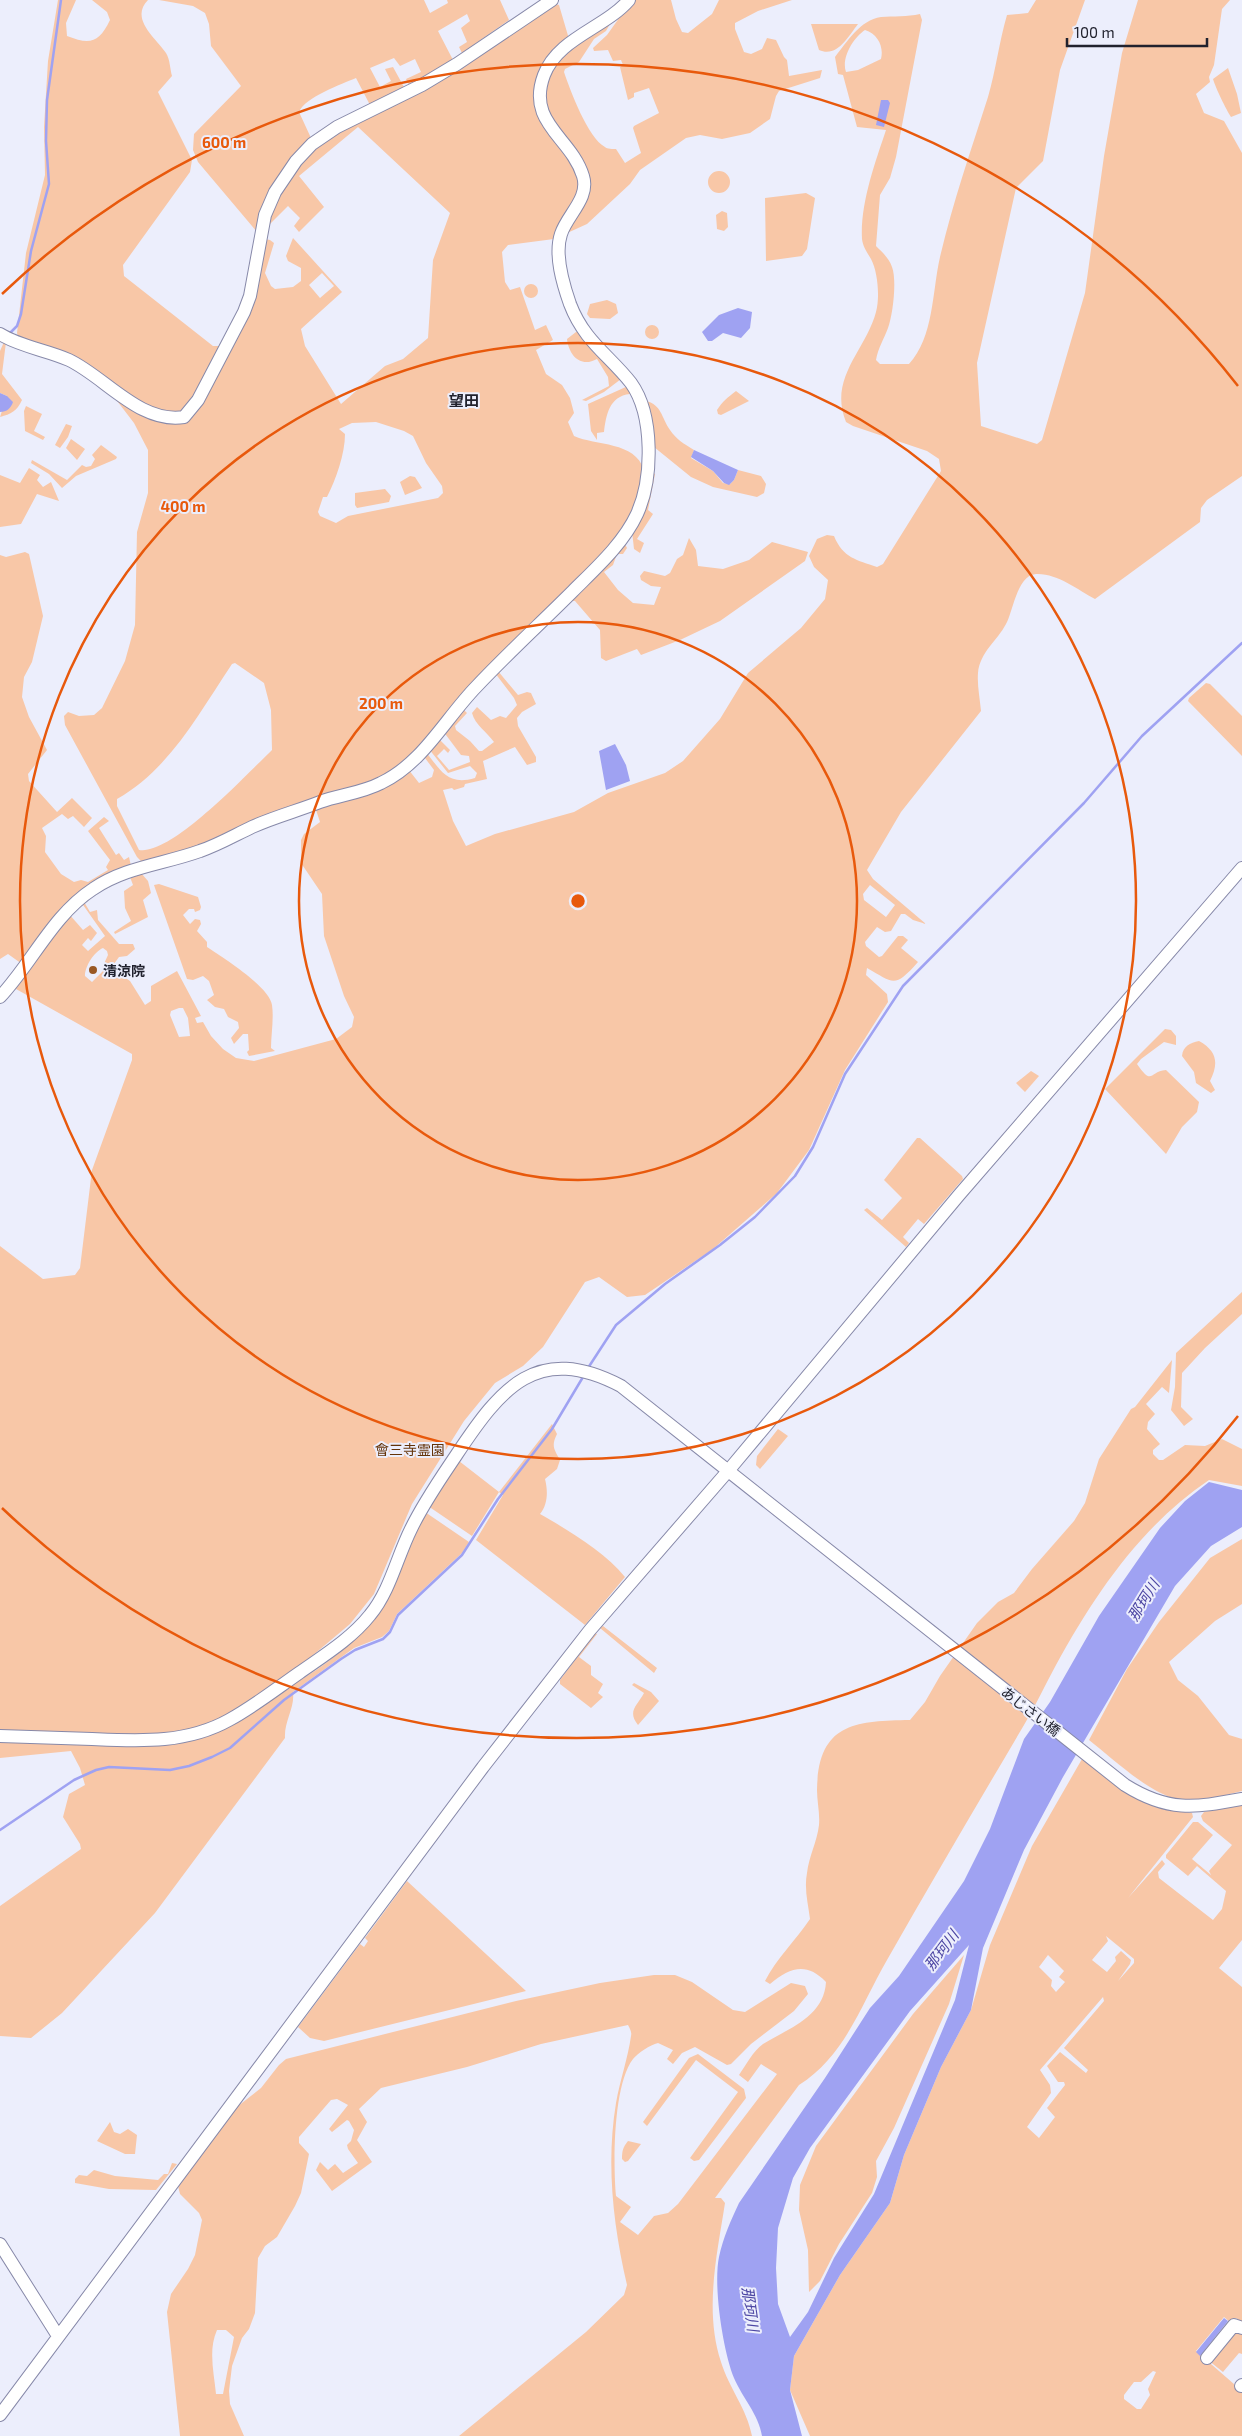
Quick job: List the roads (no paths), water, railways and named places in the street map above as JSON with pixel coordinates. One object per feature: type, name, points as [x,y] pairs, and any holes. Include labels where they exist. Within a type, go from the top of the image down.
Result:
[{"type":"street","points":[[0,334],[74,363],[132,403],[161,417],[172,419],[184,417],[198,400],[244,312],[250,296],[265,215],[275,192],[296,161],[312,144],[337,127],[429,81],[552,0]]},
{"type":"street","points":[[0,997],[20,975],[64,913],[80,898],[106,881],[139,867],[203,850],[256,825],[328,799],[381,784],[404,768],[421,753],[472,690],[593,571],[627,532],[637,514],[646,487],[648,459],[643,406],[629,381],[587,336],[571,306],[558,254],[559,239],[585,186],[579,167],[565,145],[545,120],[540,102],[543,78],[554,60],[584,33],[617,13],[629,0]]},
{"type":"street","points":[[0,2415],[538,1696],[590,1630],[728,1471],[959,1195],[1242,868]]},
{"type":"street","name":"あじさい橋","points":[[0,1736],[143,1742],[171,1739],[228,1721],[259,1701],[344,1641],[371,1614],[381,1599],[422,1508],[478,1423],[510,1387],[536,1373],[570,1368],[605,1378],[621,1386],[1108,1772],[1148,1798],[1172,1806],[1195,1807],[1242,1799]]},
{"type":"street","points":[[0,2244],[58,2336]]},
{"type":"street","points":[[1207,2358],[1234,2325],[1242,2328]]},
{"type":"water","points":[[881,100],[888,100],[890,103],[884,127],[876,125]]},
{"type":"water","points":[[738,308],[752,312],[750,328],[741,338],[723,333],[712,341],[708,341],[702,332],[719,315]]},
{"type":"water","points":[[0,393],[7,396],[13,402],[8,409],[0,412]]},
{"type":"water","points":[[694,450],[738,470],[734,480],[729,485],[724,483],[713,471],[691,457]]},
{"type":"water","points":[[615,744],[626,765],[630,781],[606,790],[599,751]]},
{"type":"water","name":"那珂川","points":[[1209,1482],[1242,1490],[1242,1527],[1211,1546],[1175,1586],[1063,1777],[1024,1850],[983,1948],[971,2010],[941,2067],[904,2155],[890,2203],[840,2275],[794,2356],[790,2390],[802,2436],[762,2436],[754,2413],[737,2385],[730,2366],[718,2301],[717,2269],[719,2257],[736,2209],[870,2008],[899,1976],[964,1881],[990,1829],[1024,1739],[1050,1702],[1099,1616],[1160,1528],[1185,1501]],"holes":[[[969,1945],[955,2000],[874,2194],[834,2258],[808,2312],[790,2337],[778,2304],[776,2268],[778,2228],[793,2178],[810,2148],[910,2011]]]},
{"type":"water","points":[[1224,2318],[1228,2321],[1200,2356],[1196,2352]]},
{"type":"waterway","points":[[9,334],[17,326],[21,314],[31,251],[49,184],[46,141],[47,100],[61,0]]},
{"type":"waterway","points":[[588,1368],[616,1325],[665,1284],[720,1245],[755,1217],[795,1176],[813,1147],[845,1074],[903,986],[1084,803],[1142,736],[1242,643]]},
{"type":"waterway","points":[[0,1830],[74,1780],[96,1770],[109,1767],[170,1770],[189,1766],[212,1757],[230,1748],[284,1700],[341,1659],[355,1650],[383,1639],[390,1632],[398,1615],[462,1555],[498,1499],[552,1429],[583,1377]]},
{"type":"place","name":"清涼院","points":[[93,970]]},
{"type":"district","name":"望田","points":[[464,400]]},
{"type":"park label","name":"會三寺霊園","points":[[410,1449]]}]
